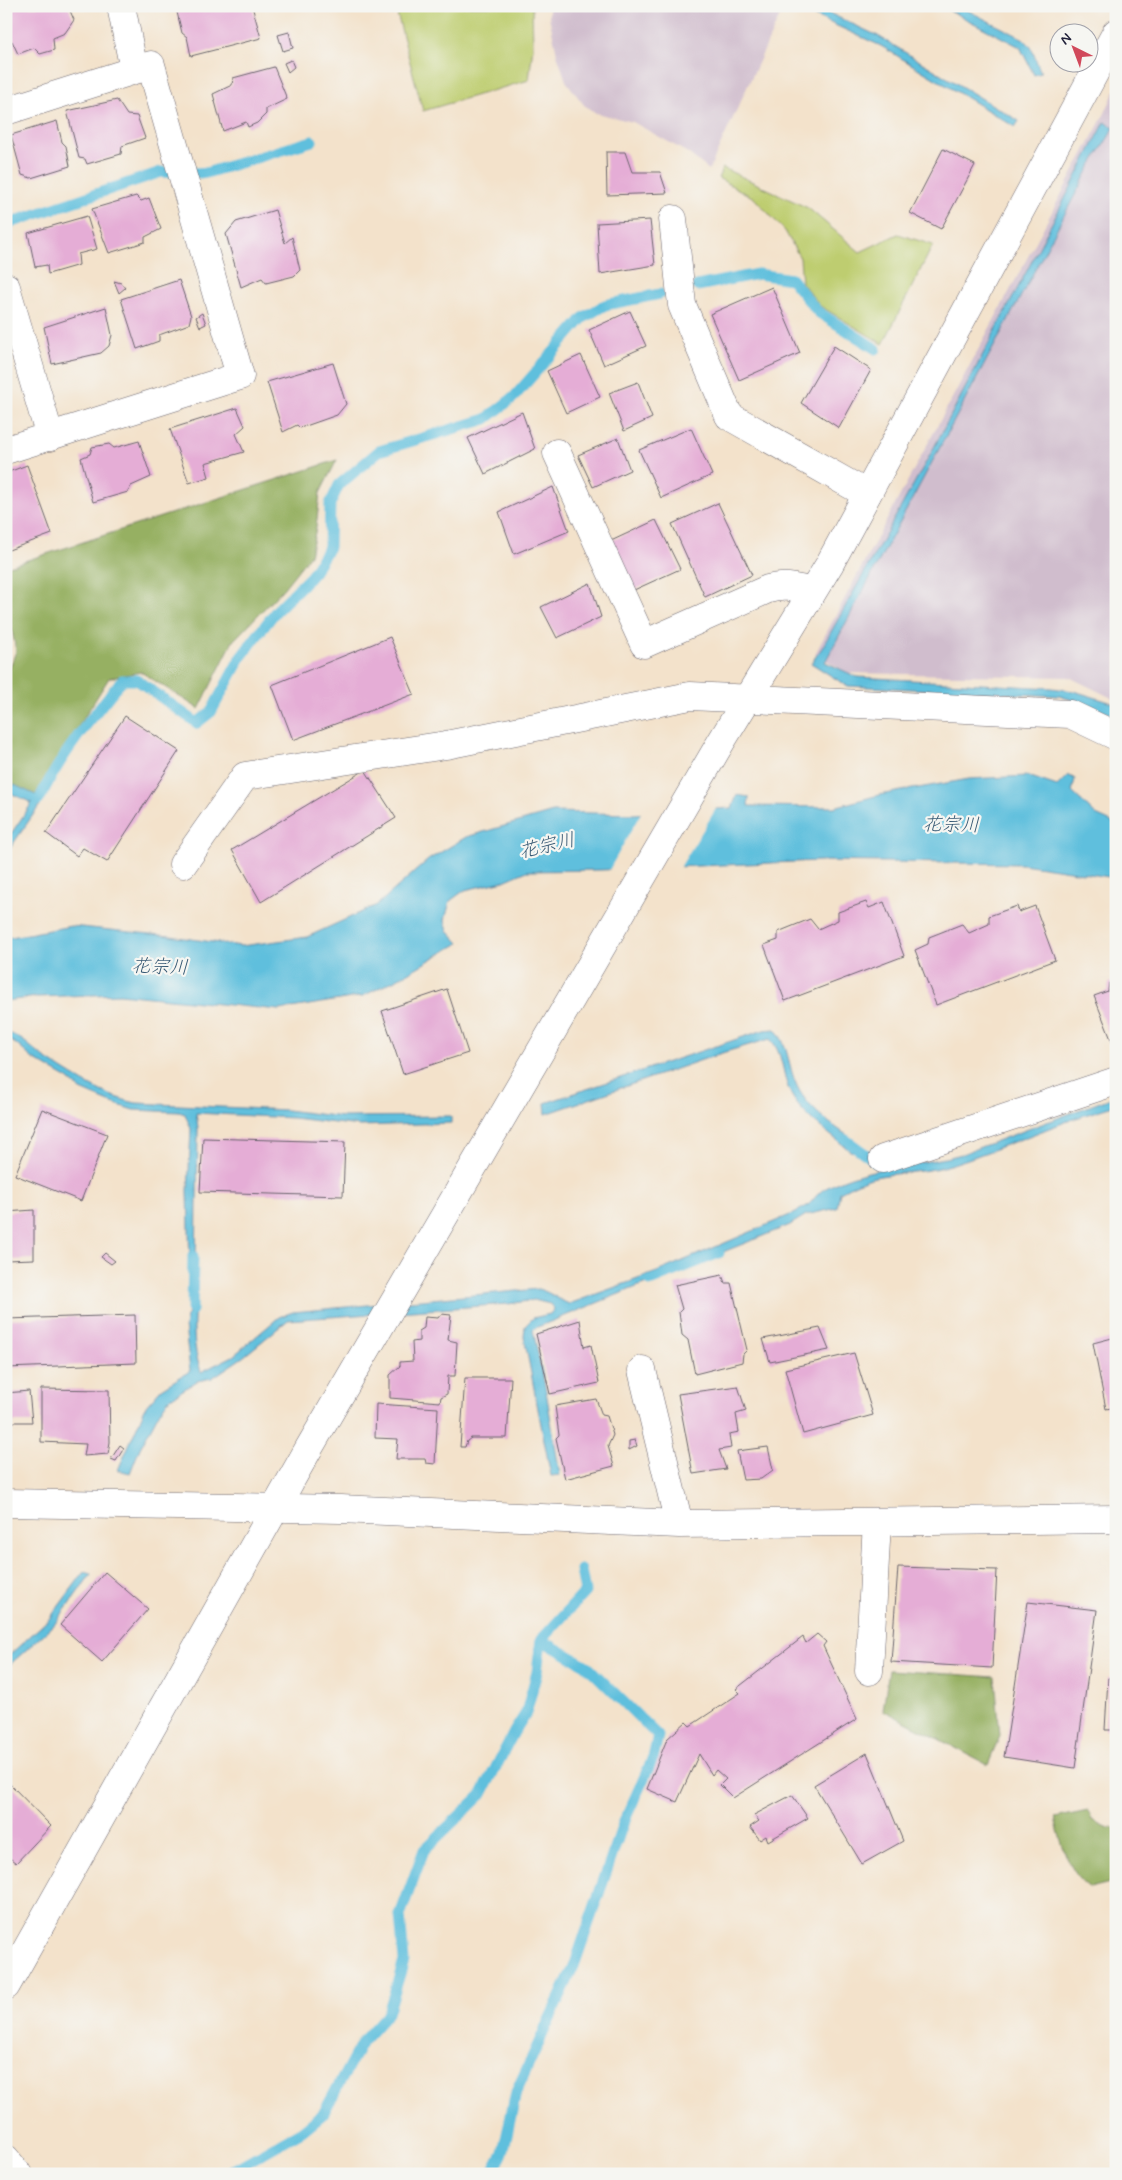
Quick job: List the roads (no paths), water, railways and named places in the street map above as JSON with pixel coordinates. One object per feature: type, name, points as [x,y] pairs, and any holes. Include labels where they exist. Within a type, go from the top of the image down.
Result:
[{"type":"street","points":[[122,6],[134,70]]},
{"type":"street","points":[[6,1986],[275,1508],[720,742],[829,565],[1116,33]]},
{"type":"street","points":[[6,111],[151,65],[240,376],[6,450]]},
{"type":"street","points":[[673,219],[682,305],[729,416],[867,494]]},
{"type":"street","points":[[6,287],[50,436]]},
{"type":"street","points":[[557,453],[644,644],[768,589],[788,586],[812,592]]},
{"type":"street","points":[[183,864],[245,776],[446,745],[690,696],[748,697],[1070,714],[1116,736]]},
{"type":"street","points":[[883,1159],[1116,1080]]},
{"type":"street","points":[[642,1370],[679,1524]]},
{"type":"street","points":[[6,1503],[275,1508],[679,1524],[1116,1520]]},
{"type":"street","points":[[869,1671],[876,1522]]},
{"type":"street","points":[[6,2159],[18,2174]]},
{"type":"water","points":[[803,6],[814,6],[878,36],[1019,121],[1015,127],[881,46],[802,10]]},
{"type":"water","points":[[941,6],[959,6],[1024,39],[1031,47],[1041,73],[1034,75],[1020,47]]},
{"type":"water","points":[[1105,122],[1114,128],[1090,167],[825,662],[857,677],[1052,688],[1074,691],[1116,704],[1116,717],[1095,707],[1059,696],[847,686],[811,663],[822,648],[930,455]]},
{"type":"water","name":"花宗川","points":[[1068,775],[1075,779],[1072,792],[1096,815],[1116,824],[1116,878],[1023,864],[819,861],[601,870],[527,871],[504,881],[465,890],[450,901],[445,920],[448,931],[459,943],[399,978],[363,996],[279,1010],[120,994],[37,997],[6,1001],[6,938],[71,926],[170,936],[241,946],[307,937],[377,905],[428,860],[466,837],[553,812],[633,814],[732,808],[737,795],[749,797],[748,806],[834,807],[879,795],[969,779],[1028,776],[1057,786]]},
{"type":"water","points":[[6,781],[44,799],[6,854],[6,841],[32,803],[6,791]]},
{"type":"water","points":[[775,1029],[786,1049],[794,1079],[803,1096],[825,1119],[861,1145],[857,1152],[850,1151],[800,1108],[789,1090],[780,1056],[770,1039],[725,1052],[546,1114],[545,1103],[764,1030]]},
{"type":"water","points":[[6,1032],[89,1085],[112,1096],[136,1103],[286,1110],[343,1117],[451,1116],[451,1123],[360,1126],[293,1118],[196,1113],[198,1128],[196,1271],[190,1269],[188,1190],[191,1129],[185,1114],[179,1112],[133,1110],[81,1090],[68,1079],[33,1059],[6,1038]]},
{"type":"water","points":[[1116,1096],[1116,1105],[1073,1119],[968,1159],[938,1168],[884,1175],[862,1181],[840,1192],[837,1208],[806,1215],[790,1225],[535,1328],[533,1330],[546,1391],[560,1475],[551,1476],[524,1337],[525,1326],[533,1318],[550,1314],[554,1309],[550,1304],[534,1300],[508,1304],[288,1320],[243,1357],[212,1378],[197,1381],[169,1399],[160,1411],[140,1448],[130,1473],[118,1470],[146,1406],[161,1389],[190,1371],[185,1326],[191,1295],[196,1294],[194,1333],[201,1372],[233,1356],[279,1317],[293,1312],[538,1289],[569,1304],[657,1272],[790,1215],[807,1206],[823,1190],[842,1180],[876,1170],[962,1154]]},
{"type":"water","points":[[84,1572],[91,1574],[54,1625],[6,1668],[6,1658],[50,1618]]},
{"type":"waterway","points":[[6,221],[13,222],[161,172],[206,173],[312,141]]},
{"type":"waterway","points":[[697,286],[758,274],[791,279],[818,312],[876,349]]},
{"type":"waterway","points":[[39,800],[66,753],[122,680],[137,680],[197,723],[211,712],[241,657],[276,611],[311,576],[329,547],[330,504],[339,485],[379,451],[486,419],[514,397],[583,318],[605,305],[660,294]]},
{"type":"waterway","points":[[846,1140],[882,1166]]},
{"type":"waterway","points":[[650,1281],[719,1253]]},
{"type":"waterway","points":[[192,1310],[193,1256]]},
{"type":"waterway","points":[[226,2174],[302,2131],[323,2114],[362,2042],[388,2013],[404,1961],[400,1915],[424,1850],[482,1794],[526,1713],[537,1672],[541,1640],[585,1592],[581,1570]]},
{"type":"waterway","points":[[492,2174],[503,2153],[516,2092],[574,1966],[623,1824],[653,1758],[658,1736],[587,1666],[541,1640]]}]
